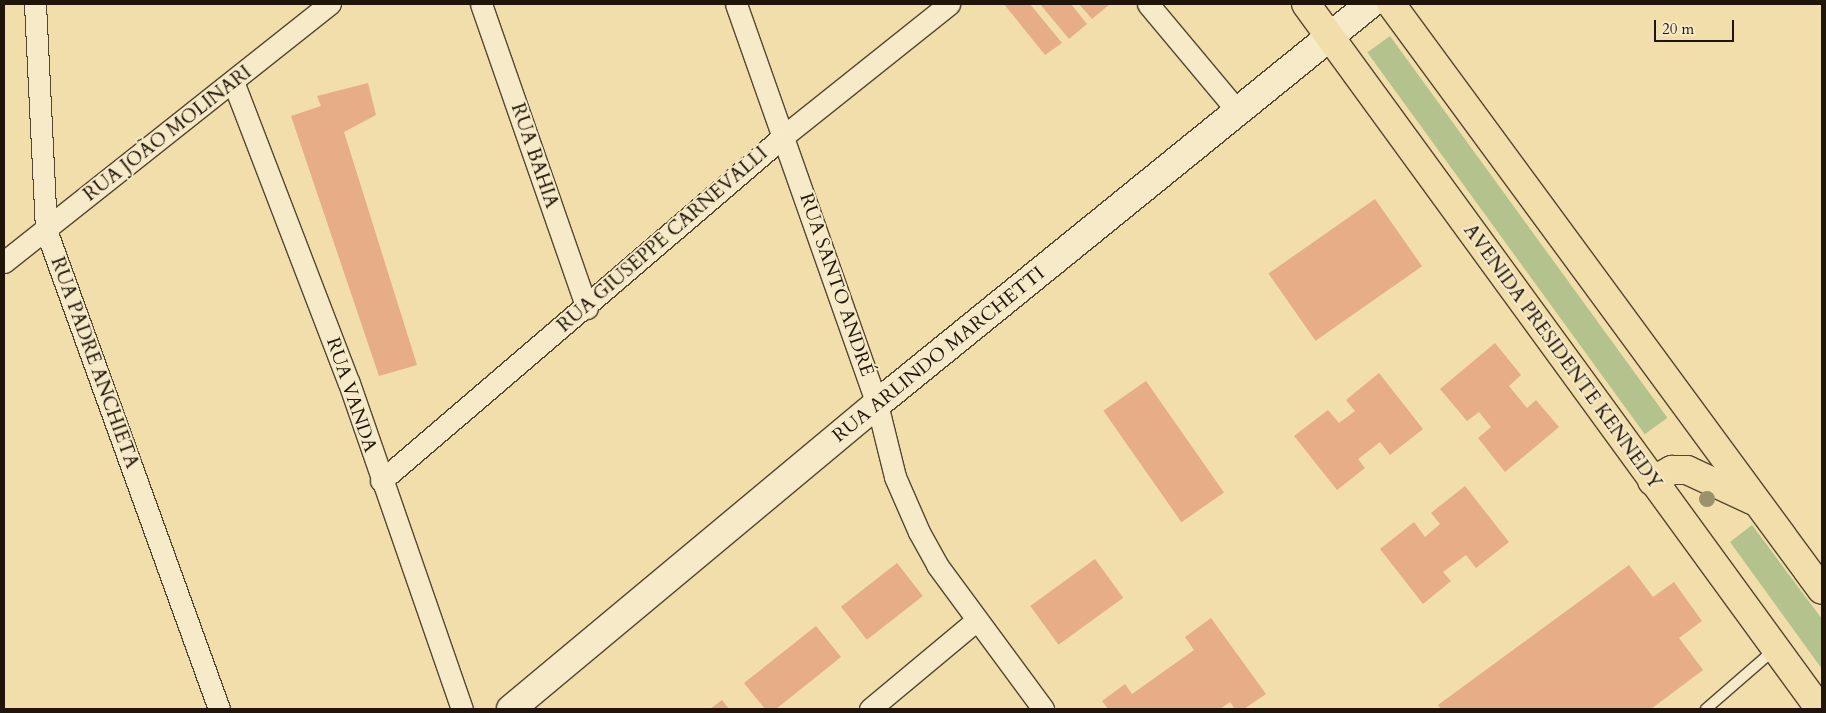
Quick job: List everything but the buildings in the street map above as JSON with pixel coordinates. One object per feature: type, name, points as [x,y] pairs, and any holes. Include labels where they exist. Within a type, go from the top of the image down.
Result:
[{"type":"main road","name":"AVENIDA PRESIDENTE KENNEDY","points":[[1306,4],[1327,37],[1820,709]]},
{"type":"main road","points":[[1391,4],[1822,590]]},
{"type":"main road","points":[[1652,481],[1672,470],[1687,470],[1758,502]]},
{"type":"street","name":"RUA PADRE ANCHIETA","points":[[35,4],[46,230],[219,709]]},
{"type":"street","name":"RUA JOÃO MOLINARI","points":[[4,262],[234,84],[330,4]]},
{"type":"street","name":"RUA BAHIA","points":[[481,4],[587,308]]},
{"type":"street","name":"RUA SANTO ANDRÉ","points":[[736,4],[785,135],[876,404],[895,477],[936,566],[1043,709]]},
{"type":"street","name":"RUA GIUSEPPE CARNEVALLI","points":[[381,481],[587,308],[785,135],[949,4]]},
{"type":"street","points":[[1148,4],[1239,113]]},
{"type":"street","name":"RUA ARLINDO MARCHETTI","points":[[511,709],[876,404],[1239,113],[1327,37],[1370,4]]},
{"type":"street","name":"RUA VANDA","points":[[234,84],[349,383],[381,481],[462,709]]},
{"type":"street","points":[[870,709],[977,620]]},
{"type":"lane","points":[[1706,709],[1775,649]]},
{"type":"green space","points":[[1390,36],[1667,418],[1645,434],[1367,52]]},
{"type":"green space","points":[[1752,525],[1822,619],[1822,669],[1730,542]]}]
